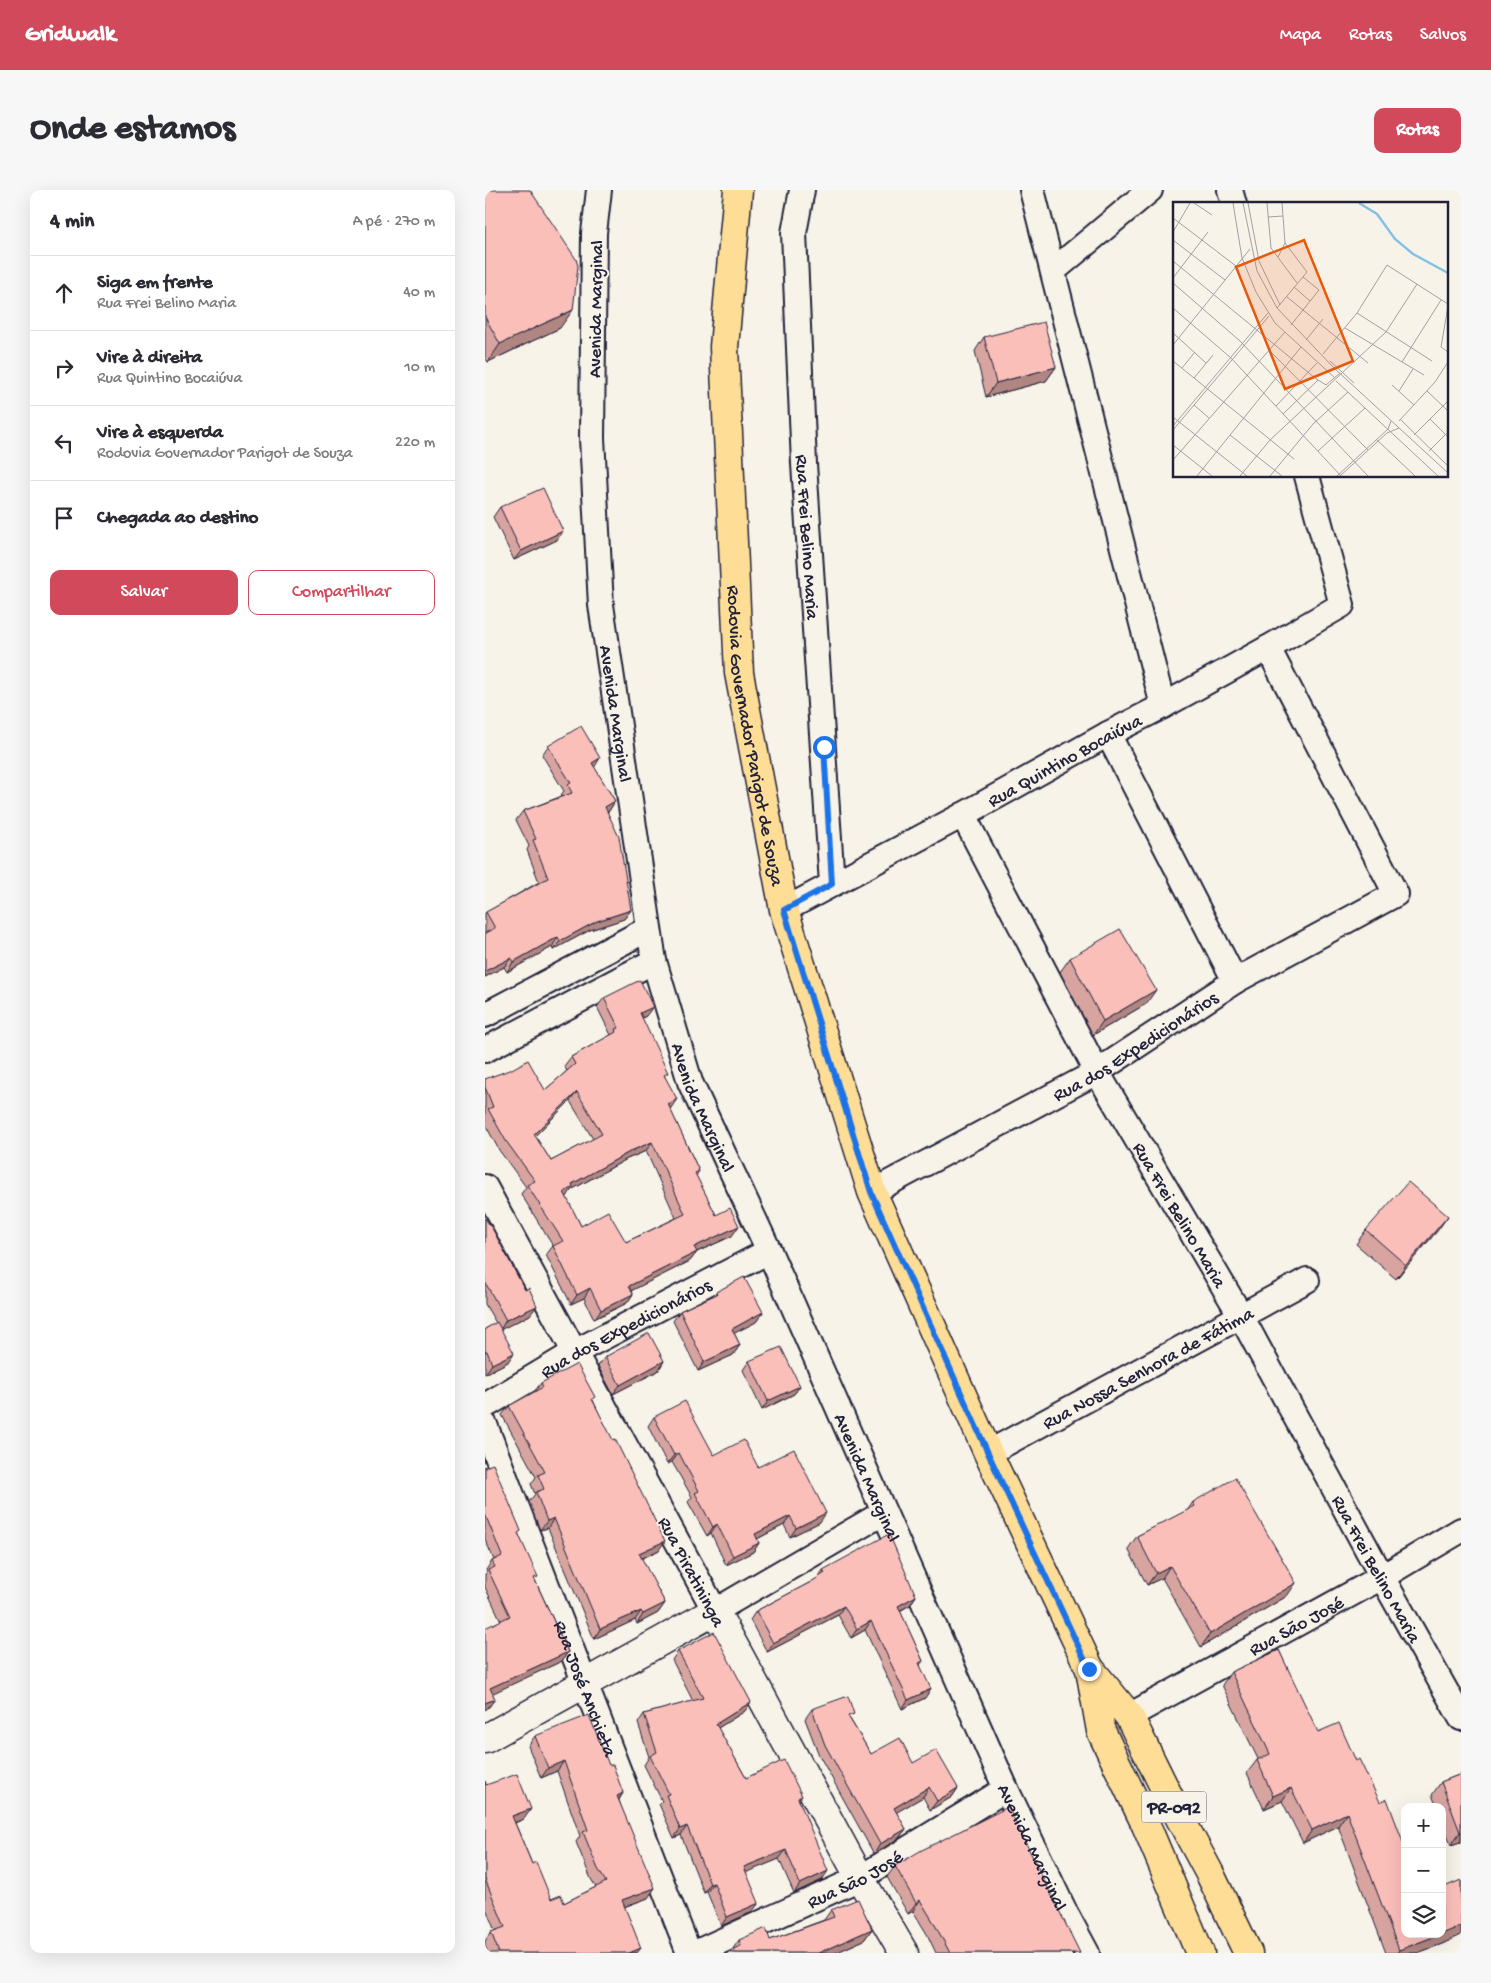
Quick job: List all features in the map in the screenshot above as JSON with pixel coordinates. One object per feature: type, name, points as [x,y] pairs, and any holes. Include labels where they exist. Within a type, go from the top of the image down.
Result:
[{"type":"main road","name":"Rodovia Governador Parigot de Souza","points":[[738,190],[724,346],[739,673],[784,910],[871,1192],[988,1453],[1089,1669],[1101,1731],[1146,1825],[1198,1951]]},
{"type":"main road","name":"Rodovia Governador Parigot de Souza","points":[[1089,1669],[1129,1716],[1248,1953]]},
{"type":"street","name":"Avenida Marginal","points":[[599,190],[595,232],[592,438],[601,605],[648,929],[655,961],[690,1082],[769,1251],[1006,1789],[1065,1912],[1087,1953]]},
{"type":"street","name":"Rua Frei Belino Maria","points":[[802,190],[794,233],[804,464],[832,884]]},
{"type":"street","points":[[1032,190],[1163,706]]},
{"type":"street","points":[[1053,271],[1150,190]]},
{"type":"street","name":"Rua Quintino Bocaiúva","points":[[784,910],[1163,706],[1342,605],[1308,478]]},
{"type":"street","name":"Rua dos Expedicionários","points":[[871,1192],[1097,1072],[1235,981],[1396,894],[1268,648]]},
{"type":"street","points":[[1108,734],[1235,981]]},
{"type":"street","name":"Rua Frei Belino Maria","points":[[963,815],[1097,1072],[1241,1316],[1382,1577],[1461,1718]]},
{"type":"street","points":[[485,1014],[648,929]]},
{"type":"street","points":[[485,1050],[655,961]]},
{"type":"street","name":"Rua Piratininga","points":[[485,1187],[860,1878],[905,1953]]},
{"type":"street","name":"Rua dos Expedicionários","points":[[485,1406],[575,1352],[769,1251]]},
{"type":"street","name":"Rua Nossa Senhora de Fátima","points":[[988,1453],[1307,1280]]},
{"type":"street","name":"Rua José Anchieta","points":[[485,1425],[689,1953]]},
{"type":"street","points":[[485,1739],[715,1611],[883,1513]]},
{"type":"street","name":"Rua São José","points":[[1129,1716],[1382,1577],[1461,1530]]},
{"type":"street","name":"Rua São José","points":[[695,1953],[860,1878],[1006,1789]]},
{"type":"building","points":[[485,190],[530,190],[576,259],[578,266],[573,310],[500,344],[485,317]]},
{"type":"building","points":[[1044,322],[1056,367],[996,383],[984,337]]},
{"type":"building","points":[[543,488],[563,531],[521,551],[500,507]]},
{"type":"building","points":[[581,726],[600,758],[592,763],[615,801],[605,807],[619,837],[631,910],[597,921],[560,941],[558,937],[513,962],[511,958],[485,971],[485,933],[495,928],[486,912],[548,878],[533,840],[536,839],[523,811],[572,793],[568,785],[571,783],[548,746]]},
{"type":"building","points":[[1120,929],[1156,990],[1103,1021],[1070,958]]},
{"type":"building","points":[[640,980],[653,1007],[640,1013],[668,1073],[664,1075],[677,1099],[668,1104],[699,1171],[695,1173],[716,1215],[730,1208],[739,1226],[694,1247],[697,1252],[629,1286],[633,1294],[601,1310],[590,1288],[577,1295],[553,1246],[563,1241],[527,1185],[535,1181],[506,1141],[488,1109],[493,1107],[485,1087],[485,1079],[512,1069],[528,1060],[545,1090],[575,1064],[571,1057],[616,1032],[615,1029],[619,1028],[604,998]],"holes":[[[577,1092],[602,1134],[551,1161],[534,1134]],[[652,1142],[685,1214],[626,1242],[608,1211],[581,1226],[564,1192],[573,1187],[572,1184],[633,1150]]]},
{"type":"building","points":[[1408,1182],[1448,1216],[1406,1265],[1366,1230]]},
{"type":"building","points":[[485,1218],[525,1290],[529,1288],[537,1306],[506,1320],[485,1282]]},
{"type":"building","points":[[744,1277],[763,1312],[732,1329],[740,1345],[704,1362],[680,1311],[717,1294],[716,1292]]},
{"type":"building","points":[[497,1322],[514,1353],[492,1364],[487,1351],[485,1352],[485,1329]]},
{"type":"building","points":[[649,1333],[664,1361],[620,1385],[605,1357]]},
{"type":"building","points":[[781,1347],[800,1386],[768,1401],[749,1361]]},
{"type":"building","points":[[577,1364],[595,1397],[592,1399],[613,1440],[615,1439],[665,1541],[639,1553],[665,1603],[643,1614],[641,1611],[600,1629],[554,1518],[547,1521],[536,1492],[544,1489],[538,1475],[545,1472],[509,1406],[543,1387],[541,1383]]},
{"type":"building","points":[[685,1401],[714,1455],[744,1440],[758,1467],[794,1449],[826,1513],[796,1528],[790,1516],[755,1534],[759,1543],[733,1556],[717,1524],[713,1527],[695,1493],[699,1491],[679,1453],[674,1455],[654,1417]]},
{"type":"building","points":[[493,1464],[521,1531],[518,1533],[538,1577],[534,1578],[568,1652],[490,1688],[495,1699],[485,1703],[485,1628],[510,1616],[488,1570],[495,1567],[492,1561],[502,1556],[485,1514],[485,1467]]},
{"type":"building","points":[[1235,1478],[1296,1583],[1210,1634],[1170,1566],[1156,1573],[1137,1536],[1195,1506],[1193,1502]]},
{"type":"building","points":[[889,1534],[916,1596],[898,1606],[923,1661],[919,1663],[931,1689],[908,1700],[871,1621],[857,1629],[844,1606],[773,1643],[756,1611],[811,1582],[825,1573],[823,1570]]},
{"type":"building","points":[[714,1632],[751,1702],[716,1724],[746,1778],[784,1760],[802,1796],[798,1798],[828,1871],[800,1884],[786,1850],[744,1867],[759,1903],[727,1917],[714,1883],[710,1884],[687,1826],[680,1829],[666,1795],[669,1794],[650,1756],[657,1752],[644,1714],[703,1698],[678,1651]]},
{"type":"building","points":[[1279,1650],[1318,1732],[1339,1723],[1356,1761],[1359,1759],[1380,1802],[1387,1799],[1401,1836],[1401,1938],[1430,1938],[1399,1950],[1347,1813],[1312,1830],[1291,1788],[1273,1796],[1257,1760],[1270,1754],[1231,1672]]},
{"type":"building","points":[[848,1696],[854,1714],[848,1716],[871,1754],[900,1738],[913,1763],[936,1750],[958,1788],[937,1801],[929,1787],[894,1808],[906,1829],[880,1844],[825,1745],[812,1709]]},
{"type":"building","points":[[589,1715],[609,1765],[613,1765],[623,1793],[617,1796],[655,1888],[622,1900],[641,1948],[629,1953],[499,1953],[491,1932],[505,1927],[485,1879],[485,1781],[486,1785],[517,1774],[531,1809],[512,1816],[532,1864],[536,1862],[551,1899],[561,1895],[564,1903],[606,1882],[598,1869],[583,1832],[588,1830],[564,1761],[548,1768],[535,1736]]},
{"type":"building","points":[[1461,1774],[1461,1832],[1460,1832],[1441,1782]]},
{"type":"building","points":[[1008,1807],[1080,1953],[950,1953],[920,1900],[916,1903],[895,1866],[920,1851]]},
{"type":"building","points":[[1461,1880],[1461,1926],[1446,1932],[1446,1893],[1446,1886]]},
{"type":"building","points":[[858,1899],[872,1929],[818,1953],[735,1953],[733,1949],[741,1946],[739,1940],[766,1928],[770,1940],[834,1917],[831,1910]]},
{"type":"route","points":[[824,747],[832,884],[784,910],[871,1192],[988,1453],[1089,1669]]}]
